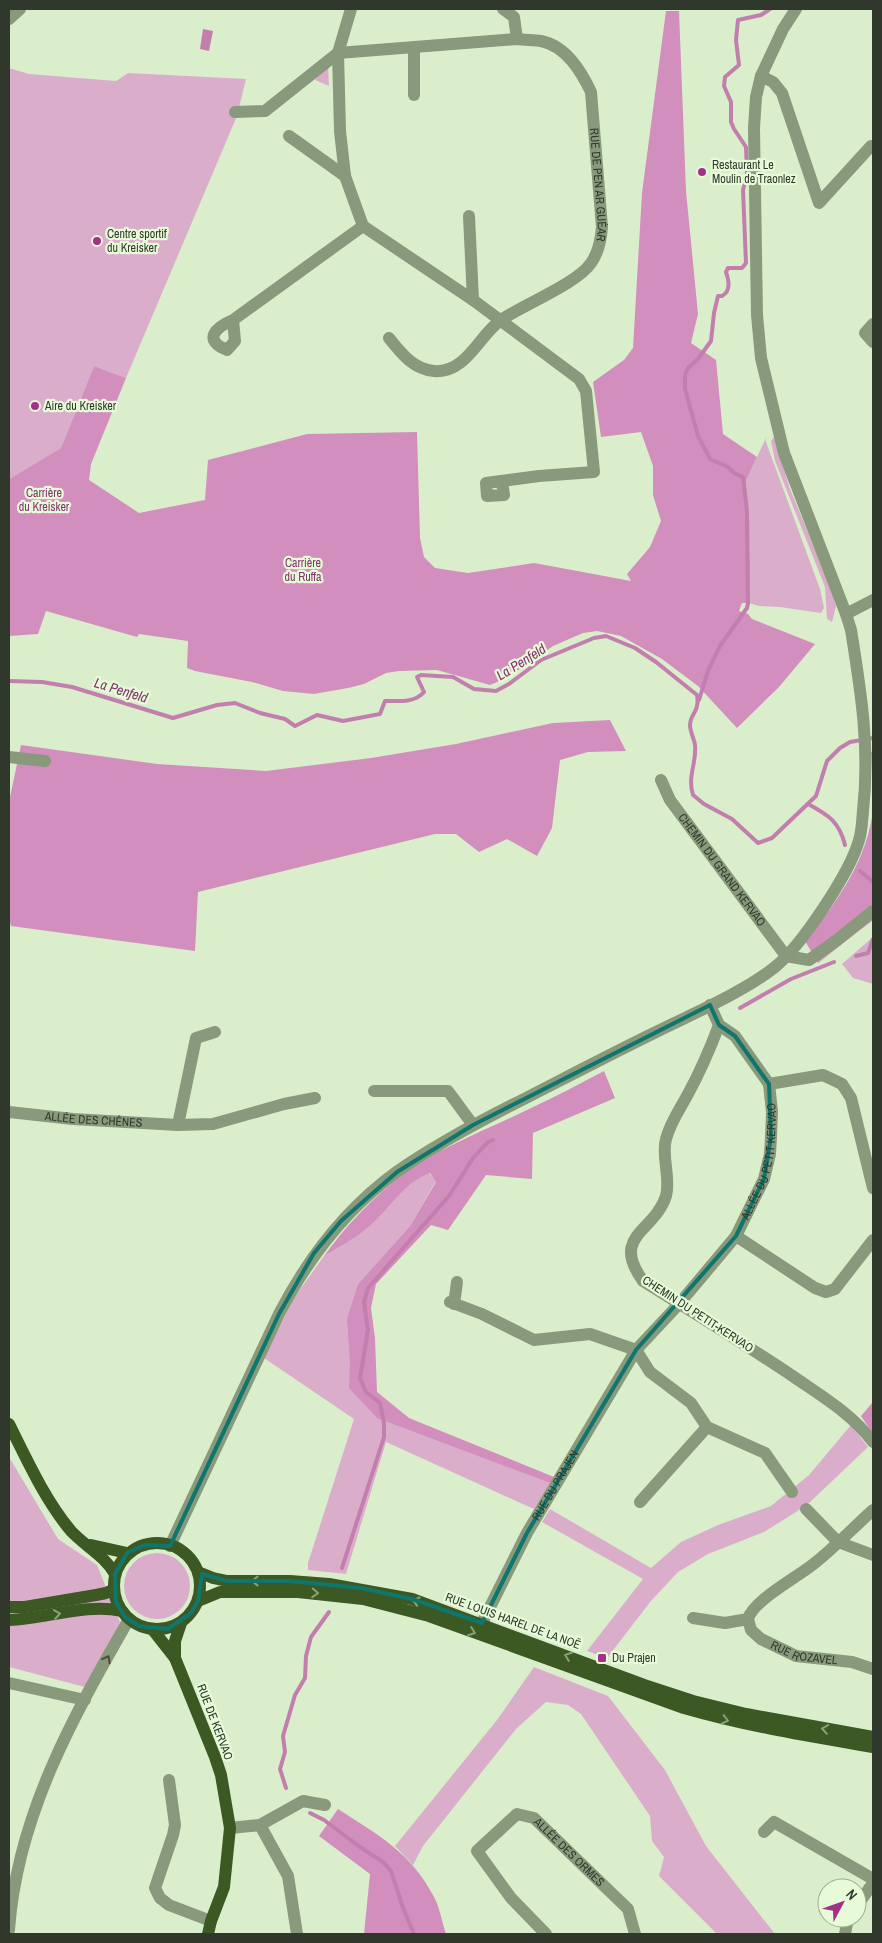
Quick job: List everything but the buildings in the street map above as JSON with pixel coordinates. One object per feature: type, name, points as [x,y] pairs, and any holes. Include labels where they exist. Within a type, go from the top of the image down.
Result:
[{"type":"main road","points":[[9,1424],[31,1468],[59,1514],[84,1543],[108,1562],[115,1574]]},
{"type":"main road","points":[[84,1543],[113,1552],[127,1553],[145,1545],[156,1543],[180,1550],[191,1560],[198,1572],[200,1586],[198,1600],[191,1613],[181,1623],[168,1629],[153,1630],[139,1626],[126,1615],[116,1602],[114,1589],[115,1574],[127,1553]]},
{"type":"main road","name":"RUE LOUIS HAREL DE LA NOË","points":[[198,1572],[226,1581],[290,1581],[361,1588],[412,1599],[644,1685],[693,1701],[771,1719],[873,1737]]},
{"type":"main road","points":[[9,1608],[106,1593],[114,1589]]},
{"type":"main road","name":"RUE LOUIS HAREL DE LA NOË","points":[[198,1600],[220,1592],[298,1592],[363,1599],[429,1616],[710,1716],[764,1729],[873,1747]]},
{"type":"main road","points":[[9,1620],[98,1608],[126,1615]]},
{"type":"main road","name":"RUE DE KERVAO","points":[[175,1658],[175,1641],[181,1623]]},
{"type":"main road","name":"RUE DE KERVAO","points":[[153,1630],[175,1658],[221,1776],[230,1828],[224,1887],[208,1934]]},
{"type":"street","points":[[9,19],[20,9]]},
{"type":"street","points":[[351,9],[338,53],[340,131],[345,176],[363,226],[473,300],[579,379],[586,391],[594,472],[502,481]]},
{"type":"street","points":[[503,9],[514,17],[517,39]]},
{"type":"street","points":[[170,1546],[294,1285],[314,1253],[341,1221],[397,1172],[473,1125],[710,1005],[764,975],[786,956],[822,908],[844,874],[859,840],[867,765],[865,721],[857,665],[846,614],[784,453],[761,358],[757,315],[754,128],[756,97],[761,76],[783,29],[796,9]]},
{"type":"street","name":"RUE DE PEN AR GUÉAR","points":[[338,53],[517,39],[542,41],[564,53],[582,72],[591,92],[602,227],[600,246],[591,264],[578,276],[500,321],[462,362],[447,370],[434,371],[419,367],[406,359],[389,338]]},
{"type":"street","points":[[414,48],[414,95]]},
{"type":"street","points":[[235,112],[265,111],[338,53]]},
{"type":"street","points":[[761,76],[773,82],[782,93],[819,203],[871,146]]},
{"type":"street","points":[[288,136],[345,176]]},
{"type":"street","points":[[468,216],[473,300]]},
{"type":"street","points":[[233,320],[363,226]]},
{"type":"street","points":[[873,324],[865,333],[873,342]]},
{"type":"street","points":[[846,614],[873,600]]},
{"type":"street","points":[[9,757],[45,761]]},
{"type":"street","name":"CHEMIN DU GRAND KERVAO","points":[[661,780],[670,800],[786,956]]},
{"type":"street","points":[[786,956],[809,960],[873,911]]},
{"type":"street","points":[[710,1005],[719,1025]]},
{"type":"street","name":"ALLÉE DU PETIT KERVAO","points":[[680,1304],[736,1236],[764,1180],[770,1154],[772,1112],[769,1084],[735,1036],[719,1025]]},
{"type":"street","name":"CHEMIN DU PETIT-KERVAO","points":[[719,1025],[706,1058],[665,1141],[666,1195],[659,1210],[636,1238],[630,1255],[633,1267],[643,1281],[772,1362],[846,1413],[860,1425],[873,1442]]},
{"type":"street","points":[[178,1125],[196,1038],[215,1032]]},
{"type":"street","name":"ALLÉE DU PETIT KERVAO","points":[[769,1084],[823,1075],[842,1084],[851,1098],[873,1188]]},
{"type":"street","points":[[374,1091],[448,1091],[473,1125]]},
{"type":"street","name":"ALLÉE DES CHÊNES","points":[[9,1112],[73,1119],[178,1125],[213,1124],[284,1104],[314,1098]]},
{"type":"street","name":"ALLÉE DU PETIT KERVAO","points":[[736,1236],[815,1288],[826,1292],[835,1289],[873,1240]]},
{"type":"street","points":[[457,1282],[452,1303],[482,1314],[534,1340],[590,1334],[636,1350],[650,1372],[691,1403],[707,1427],[765,1453],[792,1492]]},
{"type":"street","name":"RUE DU PRAJEN","points":[[482,1624],[531,1526],[636,1350],[680,1304]]},
{"type":"street","points":[[640,1502],[707,1427]]},
{"type":"street","points":[[806,1510],[838,1542],[873,1555]]},
{"type":"street","points":[[693,1618],[725,1623],[748,1619],[751,1612],[768,1596],[816,1562],[873,1510]]},
{"type":"street","points":[[9,1930],[14,1861],[40,1792],[126,1615]]},
{"type":"street","name":"RUE ROZAVEL","points":[[748,1619],[752,1630],[761,1639],[796,1656],[852,1662],[873,1669]]},
{"type":"street","points":[[9,1683],[85,1700]]},
{"type":"street","points":[[169,1780],[175,1825],[155,1888],[160,1898],[169,1905],[211,1921]]},
{"type":"street","points":[[230,1828],[260,1826],[303,1801],[325,1805]]},
{"type":"street","name":"ALLÉE DES ORMES","points":[[546,1934],[511,1898],[477,1851],[517,1814],[534,1818],[628,1909],[635,1934]]},
{"type":"street","points":[[764,1832],[774,1822],[873,1879]]},
{"type":"street","points":[[260,1826],[288,1876],[297,1934]]},
{"type":"highlighted area","points":[[710,1005],[719,1025],[735,1036],[769,1084],[771,1137],[764,1179],[736,1236],[636,1350],[527,1533],[482,1623],[412,1599],[361,1588],[290,1581],[227,1581],[202,1574],[198,1601],[191,1613],[168,1629],[139,1626],[125,1617],[116,1602],[115,1574],[127,1553],[145,1545],[170,1546],[279,1314],[314,1253],[341,1221],[397,1172],[473,1125]]},
{"type":"shaded area","points":[[203,29],[213,31],[209,51],[200,49]]},
{"type":"shaded area","points":[[328,64],[329,86],[315,80]]},
{"type":"shaded area","name":"Centre sportif du Kreisker","points":[[9,68],[29,74],[116,81],[128,73],[246,79],[237,116],[126,378],[94,366],[61,448],[9,479]]},
{"type":"shaded area","points":[[774,437],[790,489],[831,588],[836,606],[832,622],[827,619],[825,587],[775,461],[771,441]]},
{"type":"shaded area","points":[[766,438],[820,589],[824,608],[821,613],[759,606],[749,603],[750,565],[746,481]]},
{"type":"shaded area","points":[[873,937],[873,984],[853,978],[842,964]]},
{"type":"shaded area","points":[[429,1173],[436,1181],[410,1226],[358,1284],[349,1388],[444,1442],[550,1483],[534,1509],[386,1442],[346,1574],[308,1570],[308,1563],[354,1419],[264,1358],[294,1298],[324,1256],[366,1229],[402,1191],[418,1178]]},
{"type":"shaded area","points":[[851,1425],[868,1447],[809,1503],[764,1532],[708,1554],[678,1572],[651,1601],[607,1658],[587,1651],[643,1579],[542,1522],[550,1509],[651,1568],[681,1542],[718,1525],[771,1506],[809,1475]]},
{"type":"shaded area","points":[[9,1457],[58,1539],[97,1565],[120,1622],[85,1687],[9,1667]]},
{"type":"shaded area","points":[[150,1553],[164,1553],[176,1558],[185,1567],[190,1579],[188,1599],[181,1610],[164,1619],[150,1619],[138,1614],[129,1605],[124,1593],[124,1579],[129,1567],[138,1558]]},
{"type":"shaded area","points":[[534,1667],[608,1696],[665,1770],[706,1846],[775,1934],[717,1934],[659,1876],[664,1857],[652,1841],[650,1816],[581,1714],[568,1705],[546,1702],[516,1729],[423,1846],[413,1865],[395,1846],[497,1720]]},
{"type":"green space","name":"Carrière du Ruffa","points":[[666,11],[679,11],[686,191],[698,314],[691,343],[716,360],[723,434],[757,457],[746,481],[750,565],[749,603],[742,603],[739,611],[748,614],[752,619],[815,644],[779,687],[737,728],[698,686],[662,659],[621,636],[597,631],[583,633],[553,646],[507,678],[490,685],[437,670],[399,671],[386,673],[364,684],[314,694],[283,691],[252,682],[187,668],[188,641],[139,634],[137,637],[46,611],[38,634],[9,636],[9,479],[61,448],[94,366],[126,378],[91,464],[89,480],[139,513],[205,500],[208,460],[307,434],[417,432],[420,538],[424,557],[435,568],[468,573],[534,563],[631,581],[627,574],[650,547],[661,521],[653,495],[653,466],[641,432],[601,437],[593,382],[624,360],[633,348],[642,193]]},
{"type":"green space","points":[[610,720],[626,751],[588,752],[560,760],[552,828],[537,856],[507,839],[479,852],[456,834],[435,834],[198,892],[195,951],[11,926],[9,919],[9,802],[21,745],[157,764],[266,771],[371,758],[456,744],[553,723]]},
{"type":"green space","points":[[873,751],[873,785],[871,752]]},
{"type":"green space","points":[[873,807],[873,920],[818,963],[805,941],[847,884],[868,835]]},
{"type":"green space","points":[[604,1071],[615,1098],[533,1133],[532,1179],[486,1175],[448,1230],[431,1225],[376,1284],[371,1308],[375,1338],[377,1392],[409,1418],[554,1477],[550,1483],[377,1418],[349,1388],[350,1362],[347,1319],[358,1284],[410,1226],[436,1182],[430,1173],[411,1184],[361,1233],[324,1256],[341,1234],[369,1204],[401,1176],[431,1156]]},
{"type":"green space","points":[[873,1402],[873,1434],[861,1416]]},
{"type":"green space","points":[[338,1809],[380,1836],[415,1868],[436,1901],[446,1934],[364,1934],[370,1874],[319,1836]]},
{"type":"waterway","points":[[699,700],[708,671],[720,646],[747,608],[747,511],[743,477],[734,473],[728,467],[710,459],[698,436],[685,389],[685,375],[688,368],[698,359],[711,341],[718,296],[725,294],[728,289],[726,272],[728,268],[742,268],[746,263],[743,190],[747,175],[746,147],[731,122],[731,102],[724,86],[725,77],[739,65],[736,40],[738,20],[761,15],[770,9]]},
{"type":"waterway","name":"La Penfeld","points":[[9,681],[42,682],[72,687],[173,718],[217,705],[235,703],[260,713],[285,719],[295,726],[317,715],[343,721],[380,714],[385,701],[406,701],[420,696],[424,692],[417,677],[421,675],[453,677],[474,689],[496,691],[509,684],[541,660],[594,638],[606,636],[635,648],[656,662],[697,695],[696,709],[690,721],[695,745],[691,782],[693,795],[704,804],[732,819],[758,843],[772,838],[816,796],[827,761],[840,748],[850,742],[873,738]]},
{"type":"waterway","points":[[808,804],[836,824],[845,845]]},
{"type":"waterway","points":[[860,871],[873,882]]},
{"type":"waterway","points":[[856,956],[868,953],[873,939]]},
{"type":"waterway","points":[[740,1008],[791,979],[834,962]]},
{"type":"waterway","points":[[342,1568],[384,1437],[384,1423],[380,1403],[366,1392],[360,1378],[368,1330],[364,1302],[368,1288],[449,1196],[473,1158],[488,1142],[493,1140]]},
{"type":"waterway","points":[[286,1788],[280,1769],[285,1752],[283,1736],[295,1695],[305,1678],[306,1656],[311,1637],[329,1612]]},
{"type":"waterway","points":[[310,1813],[324,1820],[383,1862],[391,1871],[414,1934]]},
{"type":"place","name":"Restaurant Le Moulin de Traonlez","points":[[702,172]]},
{"type":"place","name":"Centre sportif du Kreisker","points":[[97,241]]},
{"type":"place","name":"Aire du Kreisker","points":[[35,406]]},
{"type":"place","name":"Du Prajen","points":[[602,1658]]},
{"type":"park label","name":"Carrière du Kreisker","points":[[44,500]]}]
